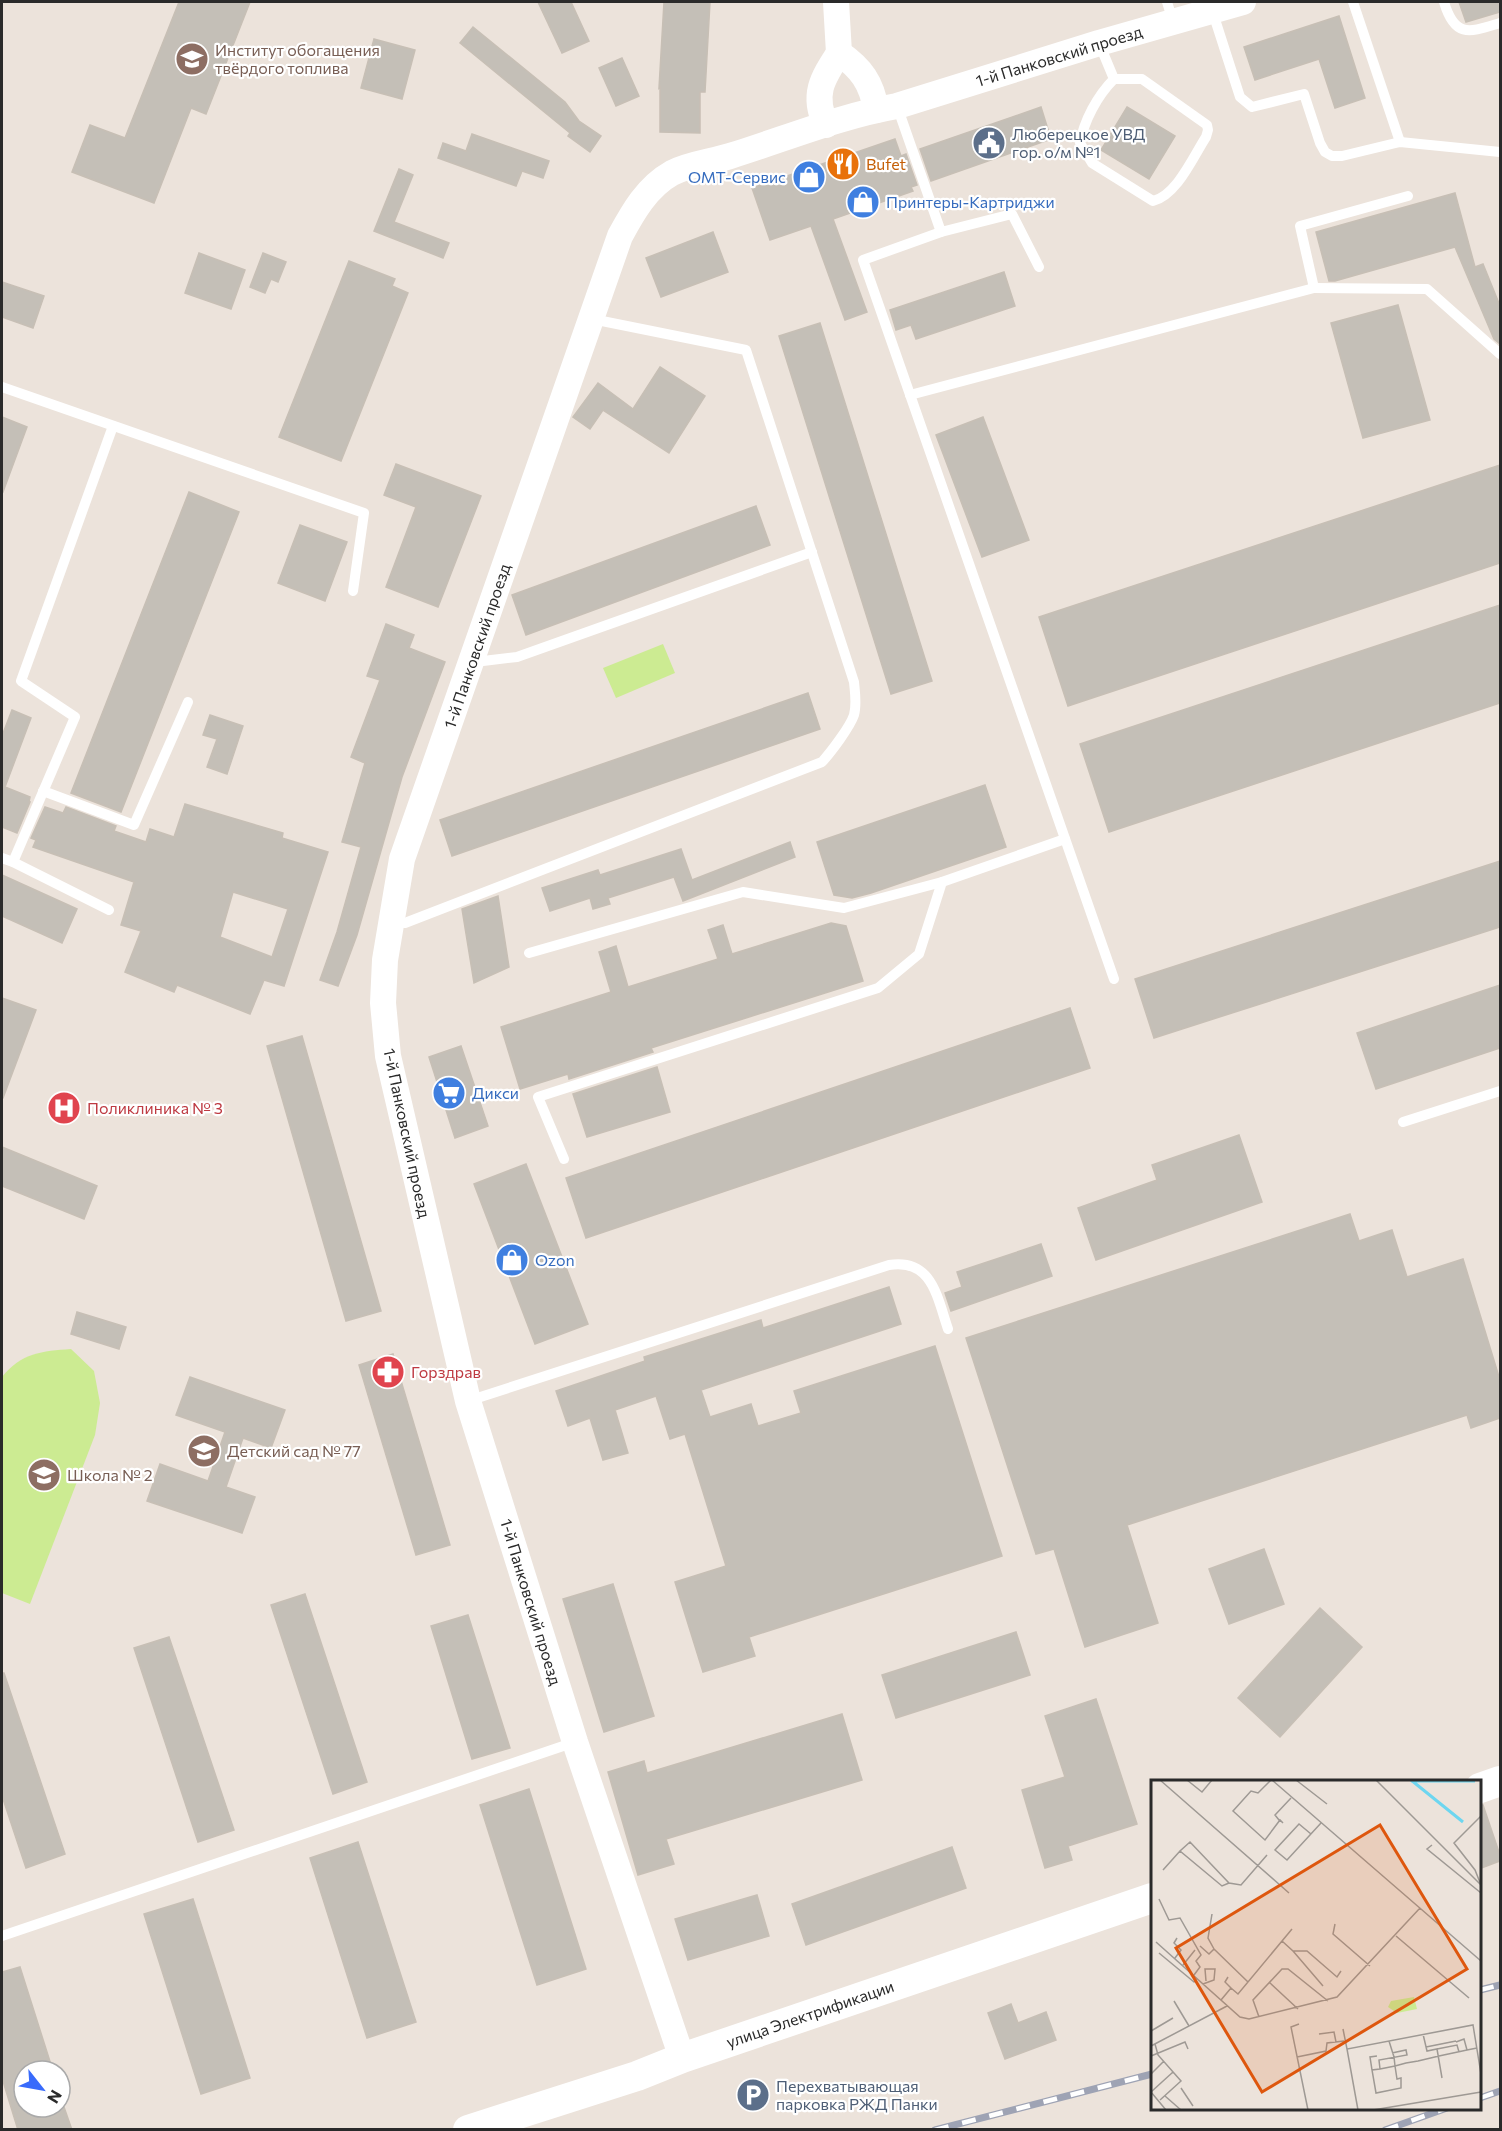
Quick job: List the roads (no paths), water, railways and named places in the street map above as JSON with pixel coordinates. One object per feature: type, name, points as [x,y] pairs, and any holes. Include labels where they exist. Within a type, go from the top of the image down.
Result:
[{"type":"main road","points":[[1481,1787],[1500,1781]]},
{"type":"main road","name":"улица Электрификации","points":[[468,2130],[637,2076],[682,2058],[1151,1898]]},
{"type":"street","points":[[826,125],[818,106],[825,76],[839,53],[836,2]]},
{"type":"street","name":"1-й Панковский проезд","points":[[682,2058],[575,1743],[468,1401],[388,1056],[383,1003],[385,960],[402,859],[620,236],[633,210],[654,186],[673,172],[1099,43],[1170,11],[1212,10],[1243,2]]},
{"type":"street","points":[[839,53],[867,78],[874,96],[886,108]]},
{"type":"lane","points":[[1353,2],[1400,142]]},
{"type":"lane","points":[[1444,2],[1448,15],[1461,28],[1471,32],[1500,23]]},
{"type":"lane","points":[[1212,10],[1240,97],[1252,107],[1304,94],[1320,143],[1325,152],[1332,156],[1342,156],[1400,142],[1500,152]]},
{"type":"lane","points":[[1099,43],[1114,80]]},
{"type":"lane","points":[[1142,79],[1202,119],[1207,125],[1206,137],[1174,187],[1159,199],[1153,201],[1092,163],[1080,143],[1087,119],[1102,93],[1114,80],[1142,79]]},
{"type":"lane","points":[[886,108],[941,232]]},
{"type":"lane","points":[[1314,288],[1300,226],[1408,196]]},
{"type":"lane","points":[[1039,267],[1012,214],[941,232],[863,260],[1114,979]]},
{"type":"lane","points":[[910,395],[1314,288],[1427,289],[1500,354]]},
{"type":"lane","points":[[391,920],[405,923],[822,762],[853,717],[856,700],[854,682],[746,350],[591,319]]},
{"type":"lane","points":[[2,387],[364,513],[353,591]]},
{"type":"lane","points":[[13,862],[75,717],[21,681],[113,426]]},
{"type":"lane","points":[[472,658],[483,661],[517,657],[813,552]]},
{"type":"lane","points":[[43,791],[134,825],[188,702]]},
{"type":"lane","points":[[529,953],[743,892],[844,908],[942,882],[1065,839]]},
{"type":"lane","points":[[2,858],[109,910]]},
{"type":"lane","points":[[564,1159],[538,1097],[878,988],[919,954],[942,882]]},
{"type":"lane","points":[[1403,1122],[1500,1091]]},
{"type":"lane","points":[[468,1401],[900,1263],[912,1265],[932,1283],[948,1329]]},
{"type":"lane","points":[[2,1936],[575,1743]]},
{"type":"railway","points":[[1481,1990],[1500,1985]]},
{"type":"railway","points":[[935,2130],[1151,2074]]},
{"type":"railway","points":[[1481,2098],[1500,2091]]},
{"type":"railway","points":[[1385,2130],[1441,2110]]},
{"type":"place","name":"Институт обогащения твёрдого топлива","points":[[192,59]]},
{"type":"place","name":"Люберецкое УВД гор. о/м №1","points":[[989,143]]},
{"type":"place","name":"Bufet","points":[[843,164]]},
{"type":"place","name":"ОМТ-Сервис","points":[[809,177]]},
{"type":"place","name":"Принтеры-Картриджи","points":[[863,202]]},
{"type":"place","name":"Дикси","points":[[449,1093]]},
{"type":"place","name":"Поликлиника № 3","points":[[64,1108]]},
{"type":"place","name":"Ozon","points":[[512,1260]]},
{"type":"place","name":"Горздрав","points":[[388,1372]]},
{"type":"place","name":"Детский сад № 77","points":[[204,1451]]},
{"type":"place","name":"Школа № 2","points":[[44,1475]]},
{"type":"place","name":"Перехватывающая парковка РЖД Панки","points":[[753,2095]]}]
